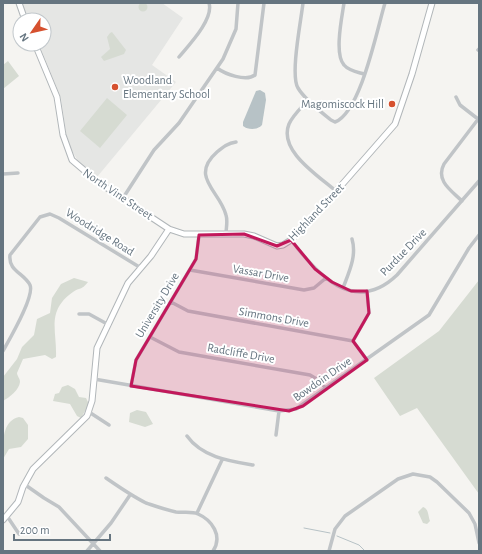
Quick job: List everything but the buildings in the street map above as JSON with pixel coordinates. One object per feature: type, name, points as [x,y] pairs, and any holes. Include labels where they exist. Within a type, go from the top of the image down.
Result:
[{"type":"street","points":[[179,57],[206,20],[210,11],[209,3]]},
{"type":"street","points":[[123,198],[154,150],[179,123],[217,68],[234,36],[238,3]]},
{"type":"street","points":[[217,68],[226,73],[237,76],[254,76],[257,71],[264,3]]},
{"type":"street","points":[[303,3],[295,80],[299,90],[308,100],[331,120],[337,122],[354,102],[385,3]]},
{"type":"street","points":[[344,3],[339,51],[340,60],[347,68],[364,74]]},
{"type":"street","name":"Highland Street","points":[[169,229],[181,234],[253,235],[277,246],[283,245],[291,240],[337,192],[386,136],[397,120],[432,3]]},
{"type":"street","name":"North Vine Street","points":[[38,52],[57,97],[62,135],[72,160],[82,170],[169,229]]},
{"type":"street","points":[[456,97],[460,105],[479,118],[441,171],[441,178],[445,184],[462,201]]},
{"type":"street","points":[[308,100],[291,120],[287,130],[288,142],[297,156],[337,192]]},
{"type":"street","points":[[226,234],[226,215],[207,181],[206,170],[208,162],[216,154],[227,144],[236,142]]},
{"type":"street","points":[[3,174],[18,173]]},
{"type":"street","name":"Purdue Drive","points":[[291,240],[311,265],[326,278],[343,288],[354,291],[367,291],[383,286],[395,277],[479,181]]},
{"type":"street","name":"Woodridge Road","points":[[3,352],[25,307],[31,291],[28,283],[12,268],[10,255],[31,226],[40,217],[50,214],[59,218],[141,268]]},
{"type":"street","points":[[3,520],[18,502],[24,484],[36,465],[84,420],[89,412],[92,401],[96,351],[128,283],[141,268],[169,229]]},
{"type":"street","name":"University Drive","points":[[131,386],[135,363],[190,270],[197,254],[199,235]]},
{"type":"street","name":"Bowdoin Drive","points":[[94,379],[279,411],[296,409],[430,314],[469,248],[479,235]]},
{"type":"street","points":[[343,288],[353,260],[354,247],[352,239]]},
{"type":"street","name":"Vassar Drive","points":[[190,270],[304,290],[314,288],[326,278]]},
{"type":"street","points":[[367,291],[369,313],[353,341],[367,360]]},
{"type":"street","name":"Simmons Drive","points":[[171,302],[184,310],[200,314],[353,341]]},
{"type":"street","points":[[79,314],[89,314],[109,325]]},
{"type":"street","name":"Radcliffe Drive","points":[[150,338],[179,352],[310,375],[320,381],[326,389]]},
{"type":"street","points":[[3,340],[8,342]]},
{"type":"street","points":[[276,435],[279,411]]},
{"type":"street","points":[[89,412],[108,424]]},
{"type":"street","points":[[187,436],[193,445],[222,460],[253,465]]},
{"type":"street","points":[[197,513],[222,460]]},
{"type":"street","points":[[329,551],[335,529],[345,516],[398,479],[413,474],[430,477],[468,513],[475,524],[479,543]]},
{"type":"street","points":[[106,478],[130,494],[162,508],[175,512],[197,513],[210,522],[216,532],[217,540],[213,551]]},
{"type":"street","points":[[24,484],[59,507],[100,551]]},
{"type":"street","points":[[87,551],[111,523],[130,494]]},
{"type":"street","points":[[7,516],[19,534]]},
{"type":"highlighted area","points":[[244,234],[277,246],[291,240],[315,269],[332,282],[351,291],[367,291],[369,313],[353,341],[367,360],[303,406],[289,411],[131,386],[136,360],[196,259],[199,235]]},
{"type":"shaded area","points":[[143,2],[148,7],[143,12],[138,7]]},
{"type":"shaded area","name":"Woodland Elementary School","points":[[22,3],[162,3],[183,18],[152,65],[176,82],[97,177],[78,161],[71,149],[66,133],[61,98],[42,52],[52,52],[52,12],[25,12]]},
{"type":"shaded area","points":[[112,32],[126,50],[124,54],[104,61],[101,57],[110,49],[107,37]]},
{"type":"shaded area","points":[[8,61],[19,76],[3,89],[3,65]]},
{"type":"shaded area","points":[[260,90],[265,93],[266,100],[262,125],[256,129],[248,128],[243,126],[243,122],[256,91]]},
{"type":"shaded area","points":[[107,98],[127,115],[100,148],[80,131]]},
{"type":"shaded area","points":[[74,278],[88,282],[82,288],[73,292],[59,306],[55,322],[56,357],[52,359],[45,355],[23,359],[17,373],[20,381],[18,388],[3,401],[3,377],[17,359],[22,347],[34,335],[37,319],[50,313],[52,298],[61,284]]},
{"type":"shaded area","points":[[479,280],[479,494],[417,408],[400,416],[374,378],[439,331]]},
{"type":"shaded area","points":[[68,385],[75,389],[79,397],[86,398],[89,404],[81,418],[77,416],[70,404],[53,401],[55,394],[59,393],[62,387]]},
{"type":"shaded area","points":[[137,410],[146,412],[153,424],[145,427],[129,422],[130,413]]},
{"type":"shaded area","points":[[19,417],[23,418],[28,425],[28,439],[21,447],[9,449],[3,459],[3,441],[6,428],[13,419]]},
{"type":"shaded area","points":[[423,507],[427,511],[430,521],[427,524],[423,523],[418,512]]},
{"type":"waterway","points":[[304,528],[330,533]]},
{"type":"waterway","points":[[337,536],[359,545],[365,551]]},
{"type":"place","name":"Woodland Elementary School","points":[[115,87]]},
{"type":"place","name":"Magomiscock Hill","points":[[392,104]]}]
